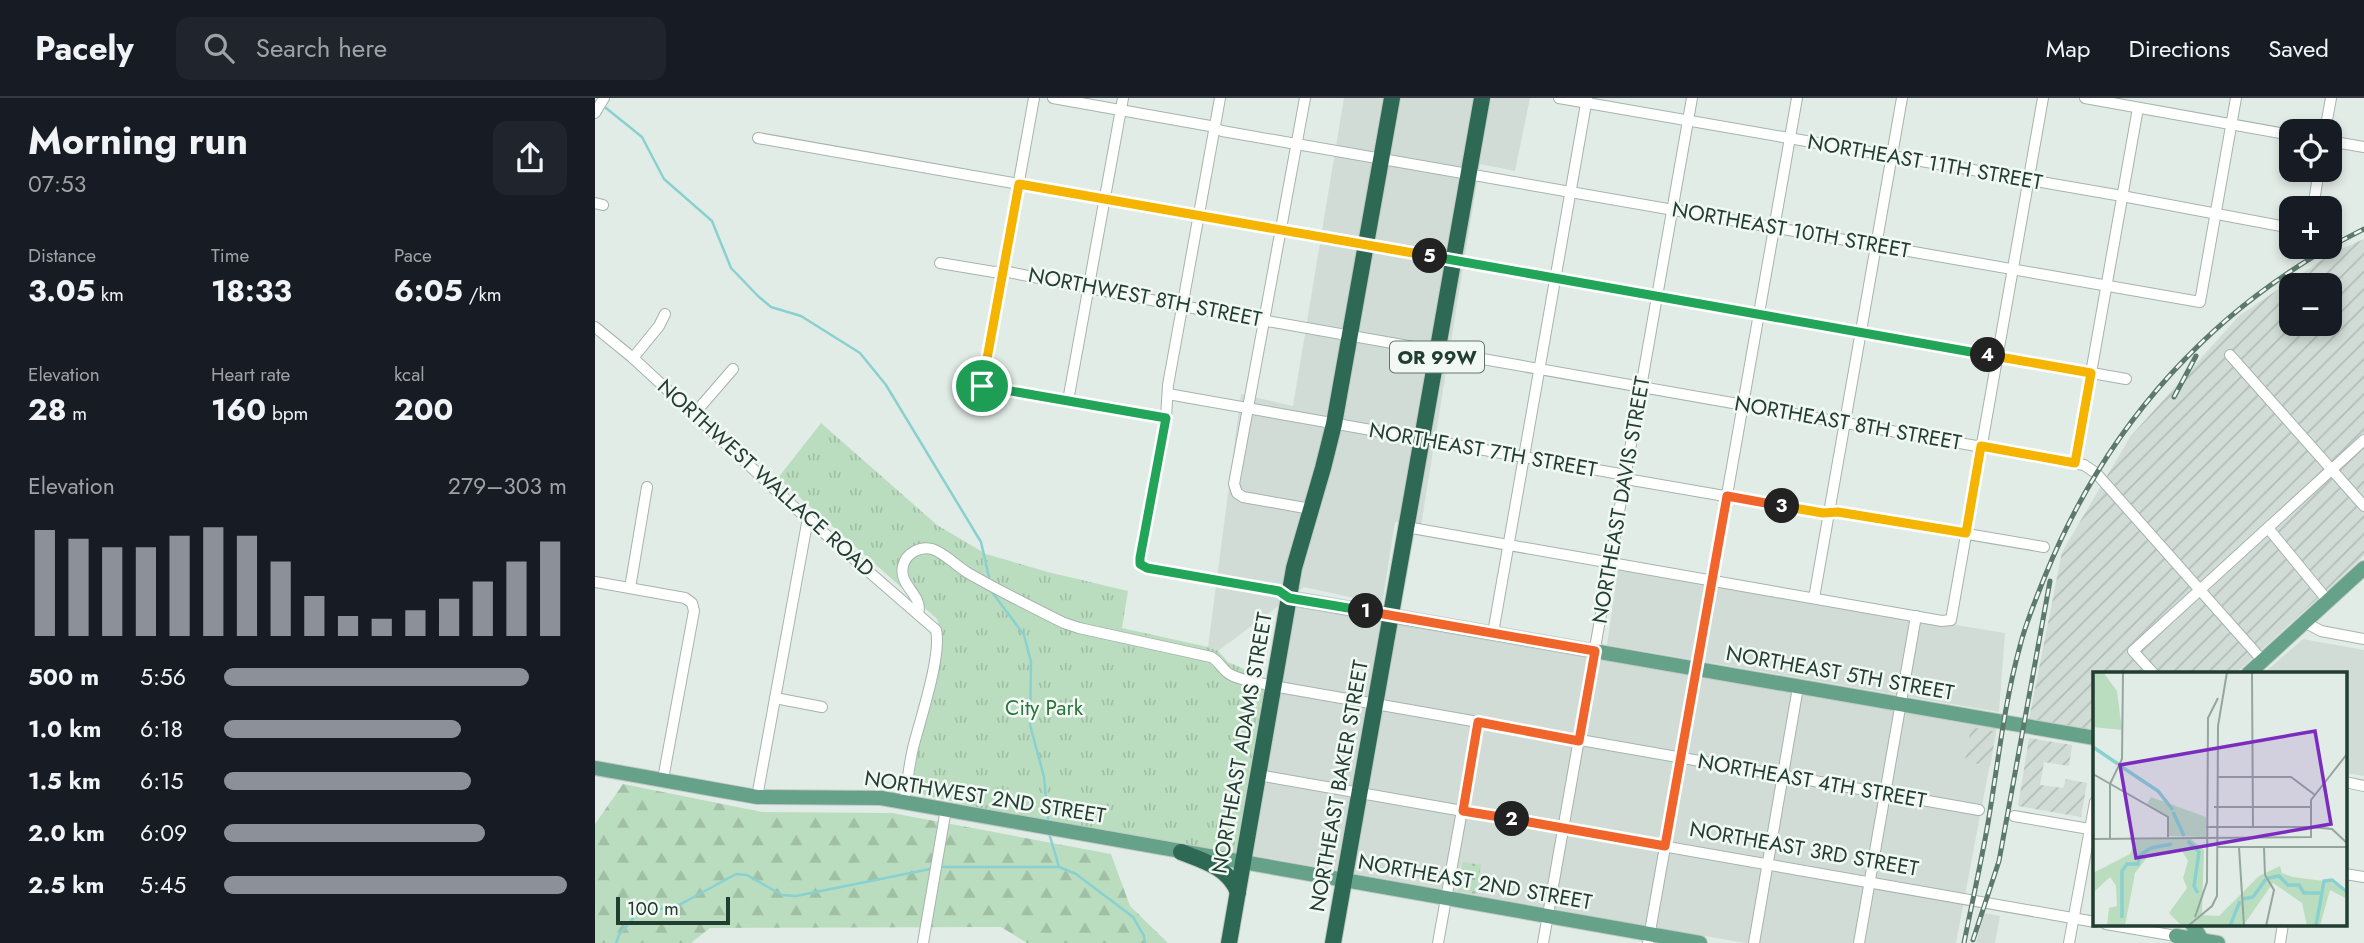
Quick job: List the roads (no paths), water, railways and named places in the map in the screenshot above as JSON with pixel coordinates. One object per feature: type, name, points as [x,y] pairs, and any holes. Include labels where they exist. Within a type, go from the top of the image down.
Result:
[{"type":"highway","name":"NORTHEAST ADAMS STREET","points":[[1229,943],[1289,598],[1300,544],[1334,424],[1392,98]]},
{"type":"highway","name":"NORTHEAST BAKER STREET","points":[[1333,943],[1482,98]]},
{"type":"highway","points":[[1181,852],[1225,872],[1238,892]]},
{"type":"main road","points":[[2250,672],[2364,568]]},
{"type":"main road","name":"NORTHEAST 5TH STREET","points":[[1289,598],[2093,738]]},
{"type":"main road","name":"NORTHWEST 2ND STREET","points":[[595,768],[757,797],[855,797],[904,802],[1243,863]]},
{"type":"main road","name":"NORTHEAST 2ND STREET","points":[[1243,863],[1548,917],[1649,939],[1700,943]]},
{"type":"main road","points":[[2193,926],[2202,940]]},
{"type":"main road","points":[[2176,934],[2218,943]]},
{"type":"street","points":[[595,113],[604,98]]},
{"type":"street","points":[[982,386],[1034,98]]},
{"type":"street","name":"NORTHEAST 10TH STREET","points":[[1053,98],[1122,104],[1215,128],[1296,144],[2200,302],[2215,213]]},
{"type":"street","points":[[1220,98],[1182,306],[1166,418],[1140,564],[1147,568],[1279,591],[1289,598]]},
{"type":"street","points":[[1305,98],[1234,484],[1237,493],[1243,497],[1311,509]]},
{"type":"street","name":"NORTHEAST 11TH STREET","points":[[1559,98],[1586,100],[1688,121],[2279,226]]},
{"type":"street","name":"NORTHEAST DAVIS STREET","points":[[1543,943],[1692,98]]},
{"type":"street","points":[[1649,939],[1797,98]]},
{"type":"street","points":[[1814,598],[1902,98]]},
{"type":"street","points":[[1406,527],[1943,621],[1951,620],[2043,98]]},
{"type":"street","points":[[2085,98],[2279,133]]},
{"type":"street","points":[[2215,213],[2236,98]]},
{"type":"street","points":[[2327,119],[2331,98]]},
{"type":"street","points":[[1493,633],[1586,100]]},
{"type":"street","points":[[1068,401],[1122,104]]},
{"type":"street","points":[[2075,463],[2138,108]]},
{"type":"street","points":[[758,138],[2126,379]]},
{"type":"street","points":[[2342,144],[2364,148]]},
{"type":"street","name":"NORTHWEST 8TH STREET","points":[[940,263],[994,272],[1003,271],[1350,335]]},
{"type":"street","points":[[633,358],[659,326],[665,314]]},
{"type":"street","name":"NORTHWEST WALLACE ROAD","points":[[597,332],[633,358],[808,518],[936,629],[936,649],[904,802]]},
{"type":"street","name":"NORTHEAST 8TH STREET","points":[[1350,335],[2075,463],[2096,473],[2263,661]]},
{"type":"street","points":[[2229,355],[2364,506]]},
{"type":"street","points":[[694,414],[733,369]]},
{"type":"street","points":[[967,383],[1166,418]]},
{"type":"street","name":"NORTHEAST 7TH STREET","points":[[1168,394],[1620,474],[1632,480],[2044,547]]},
{"type":"street","points":[[2152,672],[2133,651],[2364,440]]},
{"type":"street","points":[[629,589],[647,487]]},
{"type":"street","points":[[757,797],[808,518]]},
{"type":"street","points":[[2268,528],[2328,601]]},
{"type":"street","name":"NORTHEAST 4TH STREET","points":[[918,614],[919,602],[904,580],[902,566],[914,551],[930,549],[973,576],[1064,623],[1211,657],[1231,675],[1273,686],[1979,810]]},
{"type":"street","points":[[595,582],[685,598],[692,603],[694,611],[663,779]]},
{"type":"street","points":[[1859,943],[1916,616]]},
{"type":"street","points":[[2305,623],[2321,631],[2364,639]]},
{"type":"street","points":[[1754,943],[1798,687]]},
{"type":"street","points":[[775,698],[822,707]]},
{"type":"street","points":[[1439,943],[1478,722]]},
{"type":"street","name":"NORTHEAST 3RD STREET","points":[[1258,775],[2093,922]]},
{"type":"street","points":[[923,943],[946,809]]},
{"type":"street","points":[[2014,816],[2092,829],[2069,943]]},
{"type":"street","points":[[2120,926],[2176,934]]},
{"type":"waterway","points":[[606,108],[642,137],[664,179],[712,221],[731,268],[758,296],[771,307],[801,316],[860,353],[886,385],[981,542],[989,577]]},
{"type":"waterway","points":[[992,592],[1024,635],[1031,662],[1030,725],[1044,777],[1048,820]]},
{"type":"waterway","points":[[1049,833],[1059,867]]},
{"type":"waterway","points":[[943,867],[1059,867],[1076,874],[1133,917],[1145,943]]},
{"type":"waterway","points":[[616,943],[619,935],[636,915],[681,904],[736,874],[747,875],[782,895],[796,896],[930,869]]},
{"type":"railway","points":[[1964,943],[2014,668],[2031,611],[2070,520],[2100,468],[2134,418],[2172,372],[2260,292],[2310,259],[2364,229]]},
{"type":"railway","points":[[2174,397],[2196,356]]},
{"type":"railway","points":[[1973,940],[1999,861],[2050,581]]},
{"type":"park label","name":"City Park","points":[[1044,708]]}]
